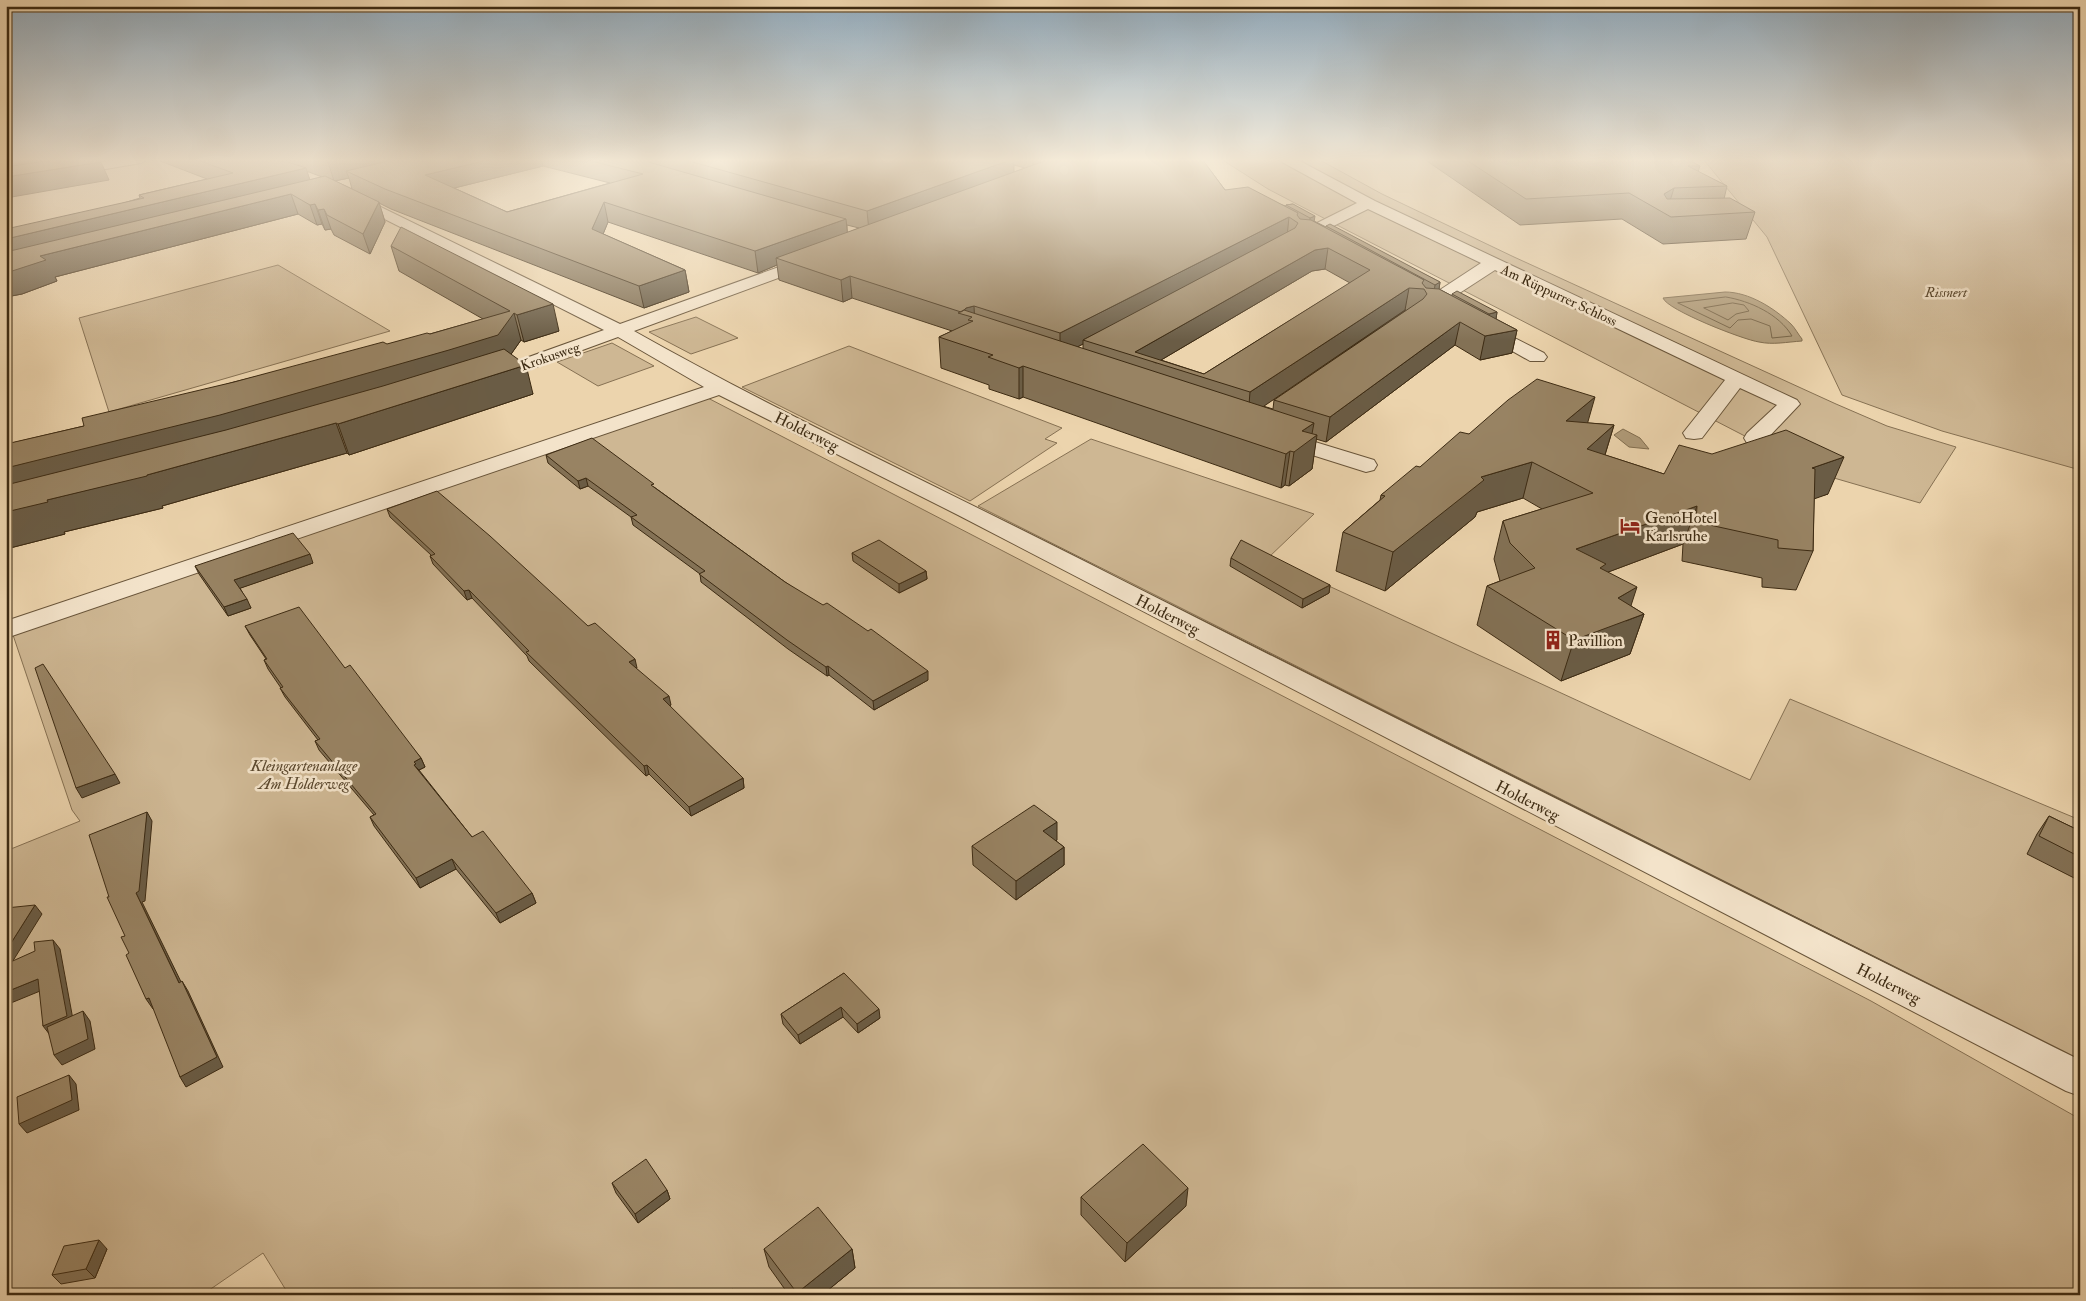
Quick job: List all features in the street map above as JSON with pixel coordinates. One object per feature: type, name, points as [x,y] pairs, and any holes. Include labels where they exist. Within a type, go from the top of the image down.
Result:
[{"type":"street","name":"Holderweg","points":[[397,220],[620,331],[720,388],[975,514],[1474,772],[2080,1080]]},
{"type":"street","points":[[1307,234],[1335,220]]},
{"type":"street","name":"Am Rüppurrer Schloss","points":[[1403,220],[1790,404],[1755,438]]},
{"type":"street","points":[[1293,223],[1307,234],[1326,241]]},
{"type":"street","name":"Krokusweg","points":[[470,383],[620,331],[830,253]]},
{"type":"street","points":[[1432,303],[1488,266],[1495,264]]},
{"type":"street","points":[[1418,292],[1432,303],[1452,310]]},
{"type":"street","points":[[1469,320],[1537,357]]},
{"type":"street","points":[[1694,433],[1736,379]]},
{"type":"street","points":[[6,630],[720,388]]},
{"type":"street","points":[[1260,430],[1366,465]]},
{"type":"green space","points":[[1327,220],[1436,220],[1836,404],[1887,426],[1956,447],[1920,503],[1834,478],[1768,448]]},
{"type":"green space","name":"Rissnert","points":[[1753,220],[2080,220],[2080,470],[1942,431],[1842,395],[1767,237]]},
{"type":"green space","points":[[278,265],[390,331],[109,412],[79,318]]},
{"type":"green space","points":[[696,317],[738,338],[691,354],[649,332]]},
{"type":"green space","points":[[612,343],[654,366],[598,386],[557,362]]},
{"type":"green space","points":[[849,346],[1062,428],[1045,439],[1057,443],[970,501],[742,387]]},
{"type":"green space","name":"Kleingartenanlage Am Holderweg","points":[[704,396],[1871,1001],[2080,1119],[2080,1295],[289,1295],[263,1253],[202,1295],[9,1295],[6,1283],[6,851],[80,821],[72,810],[12,632]]},
{"type":"green space","points":[[1091,439],[1314,514],[1268,558],[1750,780],[1790,699],[2080,820],[2080,1060],[978,506]]},
{"type":"water","points":[[1725,292],[1752,298],[1777,312],[1791,324],[1802,341],[1770,343],[1751,340],[1691,317],[1678,310],[1663,298]]},
{"type":"water","points":[[1623,429],[1640,438],[1649,449],[1629,447],[1614,435]]},
{"type":"building","points":[[47,220],[87,220],[6,239],[6,229]]},
{"type":"building","points":[[142,220],[187,220],[40,256],[46,260],[6,273],[6,252]]},
{"type":"building","points":[[336,220],[370,220],[363,234]]},
{"type":"building","points":[[465,220],[596,220],[592,229],[685,270],[639,286]]},
{"type":"building","points":[[659,220],[844,220],[755,251]]},
{"type":"building","points":[[882,220],[1284,220],[1060,333],[974,306],[966,308],[961,312],[850,276],[841,280],[776,258]]},
{"type":"building","points":[[1293,220],[1311,220],[1424,280],[1422,283],[1426,288],[1439,289],[1517,330],[1485,336],[1460,322],[1330,417],[1274,400],[1423,299],[1427,294],[1424,289],[1409,288],[1250,392],[1083,340],[1295,228],[1298,223]],"holes":[[[1328,248],[1370,270],[1204,374],[1135,352],[1315,250]]]},
{"type":"building","points":[[1330,224],[1440,282],[1435,285],[1326,226]]},
{"type":"building","points":[[401,227],[553,304],[517,315],[514,313],[498,335],[449,350],[220,415],[6,468],[6,444],[84,426],[82,418],[234,382],[383,342],[387,344],[427,333],[430,334],[510,311],[391,246]]},
{"type":"building","points":[[1457,291],[1497,312],[1489,314],[1452,294]]},
{"type":"building","points":[[964,310],[1314,423],[1302,431],[1317,435],[1294,452],[1290,451],[1286,454],[1023,366],[1019,368],[988,357],[993,355],[939,337],[973,321],[968,320],[972,317],[958,313]]},
{"type":"building","points":[[504,349],[526,365],[338,424],[6,512],[6,485],[226,430],[383,386]]},
{"type":"building","points":[[1537,379],[1595,397],[1566,421],[1614,425],[1587,449],[1664,474],[1679,445],[1712,454],[1786,430],[1844,457],[1812,468],[1815,469],[1813,551],[1778,548],[1778,540],[1696,522],[1697,506],[1576,549],[1606,564],[1600,568],[1637,587],[1618,598],[1644,614],[1574,640],[1487,586],[1535,568],[1510,543],[1503,521],[1593,493],[1532,462],[1481,477],[1484,480],[1393,552],[1343,532],[1385,496],[1381,495],[1416,466],[1420,467],[1460,432],[1469,434],[1508,400]]},
{"type":"building","points":[[592,438],[654,484],[651,485],[785,582],[823,605],[827,603],[868,631],[871,629],[928,671],[873,701],[828,666],[826,667],[787,640],[699,574],[705,571],[631,517],[637,515],[586,478],[578,481],[546,455]]},
{"type":"building","points":[[437,491],[490,536],[588,626],[595,623],[635,659],[629,662],[669,696],[663,699],[743,778],[689,807],[647,765],[644,766],[526,652],[529,651],[469,590],[464,591],[430,556],[435,554],[387,509]]},
{"type":"building","points":[[293,533],[310,554],[234,580],[247,599],[224,607],[195,566]]},
{"type":"building","points":[[879,540],[926,571],[899,584],[852,553]]},
{"type":"building","points":[[1241,540],[1330,585],[1303,599],[1231,558]]},
{"type":"building","points":[[299,607],[345,668],[350,665],[421,758],[414,762],[416,764],[414,765],[472,837],[483,831],[532,893],[496,913],[452,859],[416,878],[370,817],[376,814],[315,741],[320,739],[280,688],[283,687],[264,660],[267,659],[245,626]]},
{"type":"building","points":[[43,664],[115,774],[76,788],[35,668]]},
{"type":"building","points":[[1034,805],[1057,822],[1043,831],[1064,847],[1016,881],[972,846]]},
{"type":"building","points":[[147,812],[139,891],[136,893],[179,983],[182,981],[217,1057],[180,1077],[149,998],[146,999],[126,955],[129,953],[121,937],[125,936],[107,897],[109,897],[89,835]]},
{"type":"building","points":[[2049,816],[2080,831],[2080,857],[2039,836]]},
{"type":"building","points":[[35,905],[6,951],[6,908]]},
{"type":"building","points":[[53,940],[67,1016],[43,1026],[38,979],[6,992],[6,964],[35,951],[34,942]]},
{"type":"building","points":[[844,973],[879,1009],[857,1024],[841,1007],[798,1035],[781,1014]]},
{"type":"building","points":[[83,1011],[88,1039],[54,1055],[47,1027]]},
{"type":"building","points":[[69,1075],[72,1100],[19,1124],[17,1097]]},
{"type":"building","points":[[1143,1144],[1188,1188],[1127,1243],[1081,1197]]},
{"type":"building","points":[[646,1159],[667,1190],[635,1214],[612,1183]]},
{"type":"building","points":[[818,1207],[852,1249],[797,1293],[764,1249]]},
{"type":"building","points":[[99,1240],[86,1269],[52,1275],[64,1246]]},
{"type":"building","points":[[733,1289],[737,1295],[724,1295]]},
{"type":"place","name":"GenoHotel Karlsruhe","points":[[1630,526]]},
{"type":"place","name":"Pavillion","points":[[1553,640]]}]
